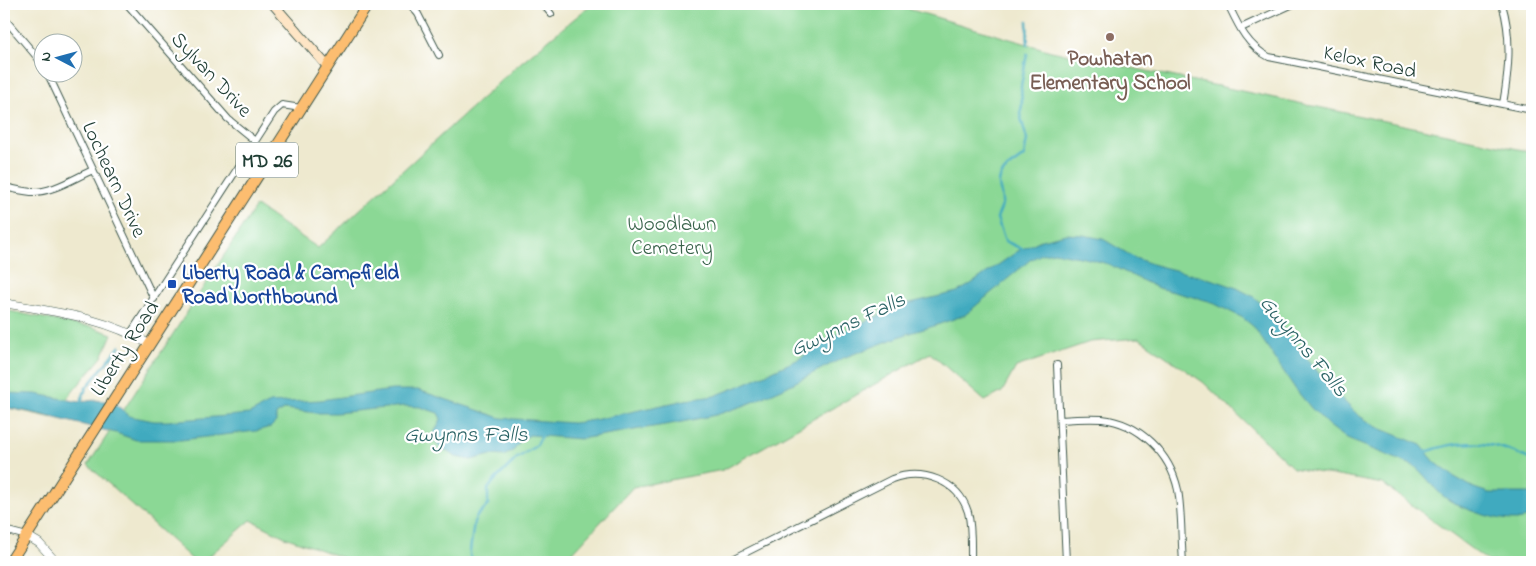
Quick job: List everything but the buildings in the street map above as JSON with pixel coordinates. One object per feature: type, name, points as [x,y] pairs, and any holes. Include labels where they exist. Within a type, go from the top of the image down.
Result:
[{"type":"main road","points":[[273,4],[328,67]]},
{"type":"main road","name":"Liberty Road","points":[[10,562],[368,4]]},
{"type":"street","name":"Sylvan Drive","points":[[127,4],[219,111],[255,141]]},
{"type":"street","points":[[410,4],[418,14],[439,55]]},
{"type":"street","points":[[543,4],[551,14]]},
{"type":"street","name":"Kelox Road","points":[[1228,4],[1254,48],[1269,56],[1532,110]]},
{"type":"street","points":[[1241,28],[1293,4]]},
{"type":"street","points":[[1502,4],[1509,45],[1509,64],[1503,104]]},
{"type":"street","points":[[4,18],[32,51]]},
{"type":"street","name":"Lochearn Drive","points":[[52,82],[154,299]]},
{"type":"street","points":[[131,334],[278,108],[285,104],[301,108]]},
{"type":"street","points":[[4,187],[39,192],[48,190],[93,170]]},
{"type":"street","points":[[4,303],[100,322],[131,334],[149,344]]},
{"type":"street","points":[[1057,365],[1066,562]]},
{"type":"street","points":[[1060,420],[1089,419],[1115,421],[1140,433],[1158,449],[1170,467],[1178,491],[1183,562]]},
{"type":"street","points":[[726,562],[892,479],[910,474],[941,480],[955,490],[961,498],[968,514],[972,562]]},
{"type":"street","points":[[4,530],[27,536],[39,543],[56,562]]},
{"type":"green space","name":"Woodlawn Cemetery","points":[[592,4],[891,4],[1051,51],[1532,152],[1532,562],[1489,562],[1383,484],[1293,468],[1203,382],[1139,338],[1090,342],[1016,367],[1002,392],[985,401],[930,353],[723,470],[633,487],[564,562],[354,562],[285,537],[251,520],[202,562],[195,562],[88,465],[256,206],[318,248],[519,64]]},
{"type":"green space","points":[[4,310],[89,326],[112,334],[102,357],[53,418],[4,407]]},
{"type":"water","name":"Gwynns Falls","points":[[1066,234],[1103,239],[1135,258],[1214,280],[1237,288],[1254,297],[1268,310],[1330,387],[1358,415],[1377,427],[1421,445],[1435,462],[1453,476],[1474,488],[1489,493],[1532,493],[1532,517],[1509,520],[1468,510],[1443,496],[1414,466],[1347,439],[1328,425],[1312,409],[1296,390],[1254,327],[1243,318],[1209,301],[1158,288],[1108,264],[1054,252],[1042,254],[1030,260],[965,315],[843,358],[782,389],[743,406],[716,415],[677,423],[580,439],[530,435],[522,439],[514,450],[504,456],[491,455],[471,460],[456,457],[439,447],[434,438],[434,433],[441,419],[438,413],[420,407],[405,406],[336,413],[316,413],[285,409],[276,415],[276,422],[271,427],[256,431],[181,440],[136,440],[116,433],[4,407],[4,393],[36,394],[80,402],[104,401],[117,405],[129,416],[154,421],[168,421],[249,414],[270,403],[320,400],[392,390],[418,390],[501,418],[573,423],[594,420],[685,400],[714,396],[737,387],[799,359],[832,337],[859,324],[906,304],[957,292],[1018,251],[1041,240]]},
{"type":"waterway","points":[[1027,21],[1028,45]]},
{"type":"waterway","points":[[1024,250],[1005,241],[997,218],[1002,205],[1000,177],[1008,168],[1024,156],[1027,140],[1020,114],[1022,105],[1021,86],[1027,54]]},
{"type":"waterway","points":[[80,404],[86,388],[120,346]]},
{"type":"waterway","points":[[475,562],[470,556],[474,522],[488,505],[488,489],[516,459],[537,445],[542,434]]},
{"type":"waterway","points":[[1426,452],[1448,445],[1470,443],[1503,448],[1532,461]]},
{"type":"place","name":"Powhatan Elementary School","points":[[1110,37]]},
{"type":"place","name":"Liberty Road & Campfield Road Northbound","points":[[172,284]]}]
